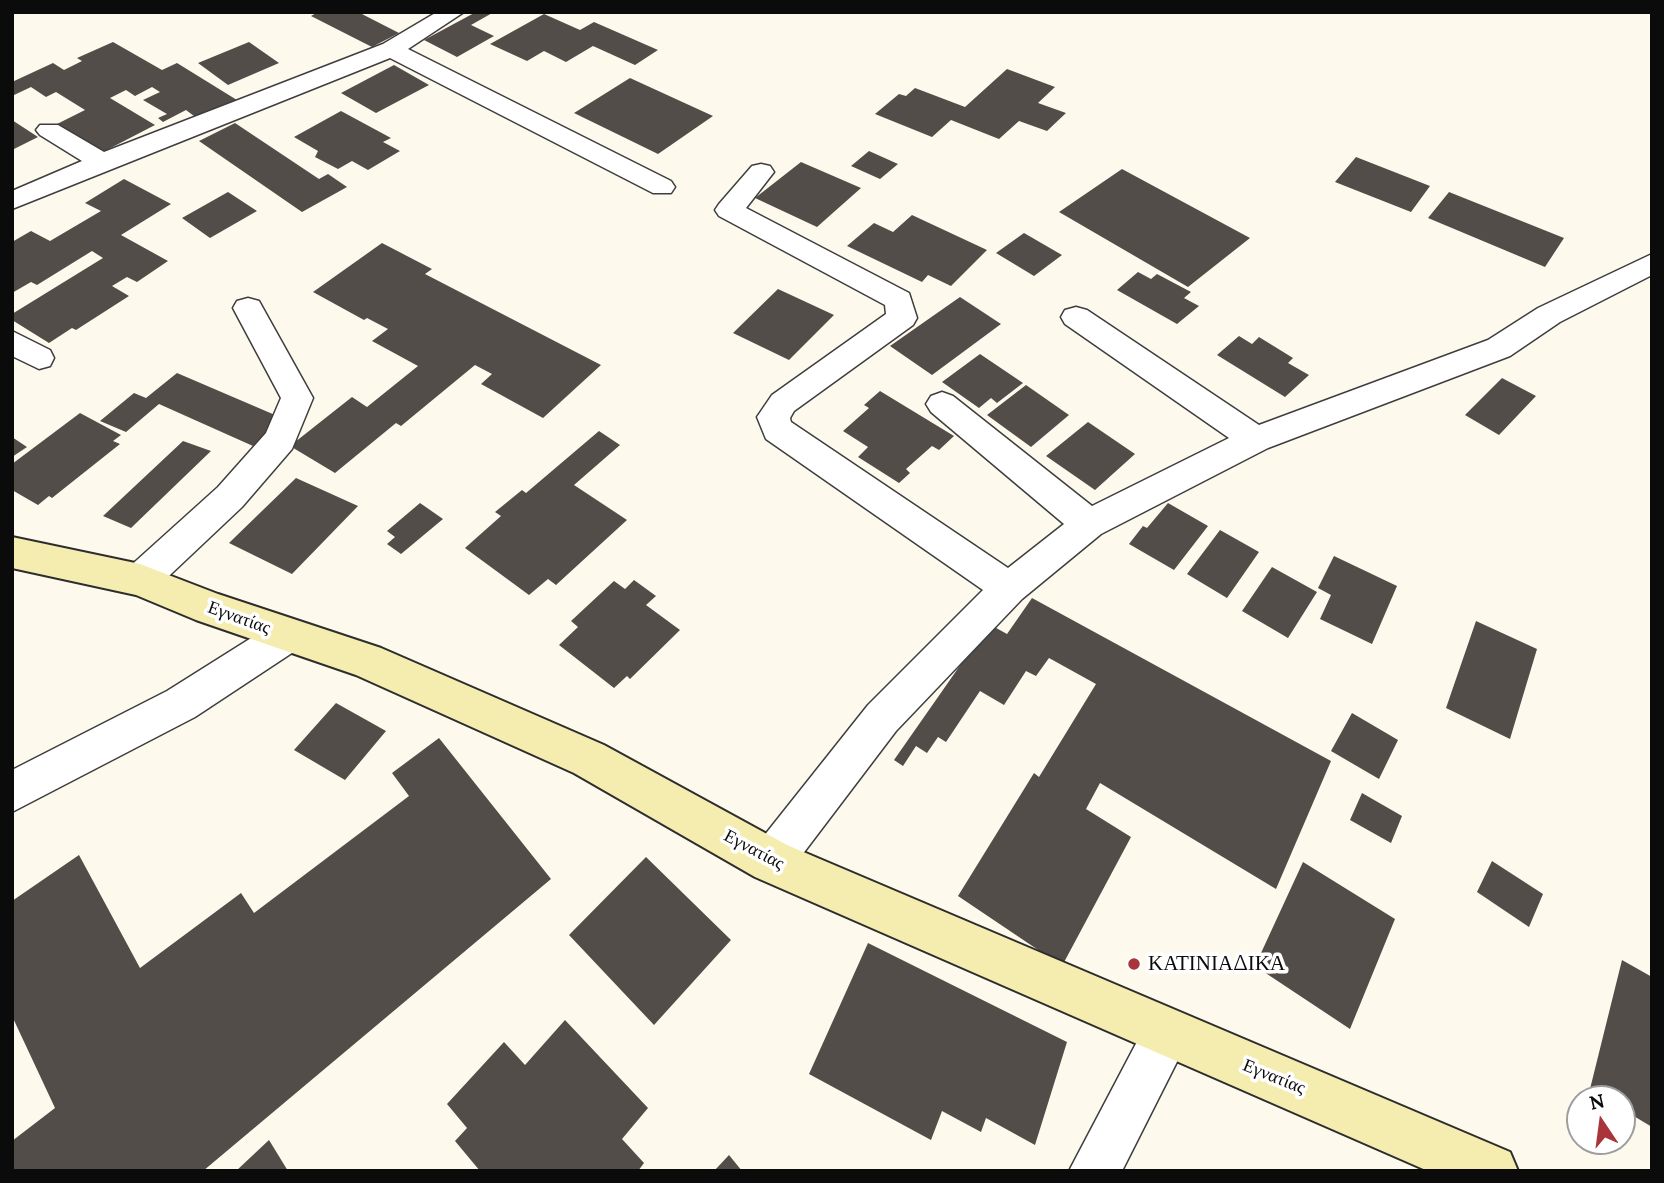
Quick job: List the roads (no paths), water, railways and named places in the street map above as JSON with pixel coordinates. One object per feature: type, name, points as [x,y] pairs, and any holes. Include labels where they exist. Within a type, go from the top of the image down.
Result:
[{"type":"street","points":[[12,201],[102,162],[391,49],[453,12]]},
{"type":"street","points":[[391,49],[662,187]]},
{"type":"street","points":[[49,130],[102,162]]},
{"type":"street","points":[[761,172],[729,210],[899,300],[902,309],[902,317],[783,403],[774,417],[778,430],[1009,588]]},
{"type":"street","points":[[771,861],[882,718],[1009,588],[1089,524],[1256,439],[1499,348],[1549,315],[1652,263]]},
{"type":"street","points":[[140,580],[230,497],[280,440],[297,398],[248,308]]},
{"type":"street","points":[[1076,317],[1256,439]]},
{"type":"street","points":[[12,342],[39,358]]},
{"type":"street","points":[[942,404],[1089,524]]},
{"type":"street","name":"Εγνατίας","points":[[12,552],[140,580],[367,661],[589,759],[771,861],[1167,1034],[1301,1087],[1491,1171]]},
{"type":"street","points":[[12,792],[181,704],[288,635]]},
{"type":"street","points":[[1094,1171],[1167,1034]]},
{"type":"place","name":"ΚΑΤΙΝΙΑΔΙΚΑ","points":[[1134,964]]}]
